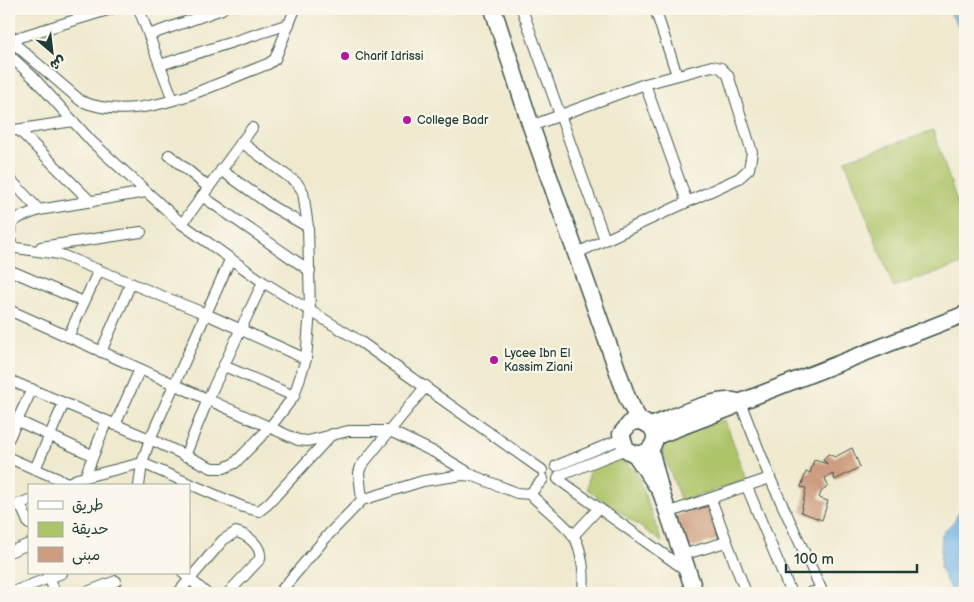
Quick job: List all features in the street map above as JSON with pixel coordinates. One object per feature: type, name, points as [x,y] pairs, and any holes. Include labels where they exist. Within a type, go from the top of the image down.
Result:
[{"type":"main road","points":[[493,9],[531,126],[628,400],[638,438],[661,492],[694,593]]},
{"type":"street","points":[[9,39],[111,9]]},
{"type":"street","points":[[139,9],[173,100]]},
{"type":"street","points":[[148,34],[222,9]]},
{"type":"street","points":[[9,39],[67,92],[94,107],[127,110],[173,100],[268,64],[275,59],[295,9]]},
{"type":"street","points":[[522,9],[605,240]]},
{"type":"street","points":[[655,9],[678,75]]},
{"type":"street","points":[[160,65],[289,24]]},
{"type":"street","points":[[9,55],[73,121],[182,224],[263,282],[358,340],[426,386],[528,462],[552,483],[558,474],[638,438],[732,408],[740,402],[965,314]]},
{"type":"street","points":[[531,126],[645,84],[712,66],[721,68],[728,75],[752,152],[749,169],[739,178],[577,253]]},
{"type":"street","points":[[645,84],[687,202]]},
{"type":"street","points":[[14,131],[73,121]]},
{"type":"street","points":[[182,224],[252,128]]},
{"type":"street","points":[[14,131],[91,202]]},
{"type":"street","points":[[9,380],[150,439],[212,468],[230,467],[271,426],[294,396],[306,359],[310,311],[310,270],[305,197],[301,187],[241,142]]},
{"type":"street","points":[[169,155],[205,192],[310,270]]},
{"type":"street","points":[[221,170],[272,207],[308,227]]},
{"type":"street","points":[[9,178],[39,210]]},
{"type":"street","points":[[9,261],[10,222],[39,210],[146,192]]},
{"type":"street","points":[[32,249],[141,232]]},
{"type":"street","points":[[9,247],[58,254],[206,314],[306,359]]},
{"type":"street","points":[[139,484],[142,463],[150,439],[230,260]]},
{"type":"street","points":[[9,270],[84,302]]},
{"type":"street","points":[[68,337],[99,270]]},
{"type":"street","points":[[185,456],[208,399],[263,282]]},
{"type":"street","points":[[101,352],[131,283]]},
{"type":"street","points":[[9,310],[271,426],[298,440],[308,441],[332,434],[373,430],[390,431],[436,453],[474,476],[517,493],[530,494],[574,536],[583,566],[585,584],[582,593]]},
{"type":"street","points":[[224,366],[294,396]]},
{"type":"street","points":[[85,477],[92,455],[140,369]]},
{"type":"street","points":[[362,500],[359,469],[426,386]]},
{"type":"street","points":[[9,438],[13,419],[32,389]]},
{"type":"street","points":[[740,402],[770,478],[822,591],[809,593]]},
{"type":"street","points":[[36,469],[64,403]]},
{"type":"street","points":[[13,419],[92,455]]},
{"type":"street","points":[[9,458],[65,484],[142,463],[243,507],[260,511],[332,434]]},
{"type":"street","points":[[530,494],[550,464],[558,474],[598,509],[687,571]]},
{"type":"street","points":[[279,593],[339,522],[362,500],[423,481],[451,476],[474,476]]},
{"type":"street","points":[[667,513],[747,488],[770,478]]},
{"type":"street","points":[[747,488],[791,593]]},
{"type":"street","points":[[711,500],[746,593]]},
{"type":"street","points":[[9,508],[24,502],[28,520]]},
{"type":"street","points":[[574,536],[598,509]]},
{"type":"street","points":[[190,572],[223,540],[231,534],[240,533],[256,544],[260,559],[228,593]]},
{"type":"street","points":[[682,555],[726,542]]},
{"type":"street","points":[[9,552],[28,544]]},
{"type":"street","points":[[10,593],[49,576],[55,593]]},
{"type":"street","points":[[178,593],[186,576],[206,593]]},
{"type":"street","points":[[84,593],[116,580]]},
{"type":"green space","points":[[933,131],[965,225],[965,263],[893,287],[845,160]]},
{"type":"green space","points":[[725,420],[747,480],[681,501],[663,453],[663,440]]},
{"type":"green space","points":[[618,457],[636,471],[662,542],[587,489],[590,468]]},
{"type":"water","points":[[951,9],[965,9],[965,35],[951,15]]},
{"type":"water","points":[[965,500],[965,593],[952,593],[940,568],[942,534],[955,520]]},
{"type":"building","points":[[852,448],[860,467],[835,480],[833,474],[825,478],[828,486],[821,492],[819,498],[828,501],[822,520],[801,512],[806,488],[801,487],[806,472],[810,473],[814,460],[828,464],[823,460],[828,454],[835,457]]},
{"type":"building","points":[[709,506],[719,539],[684,550],[674,516]]},
{"type":"place","name":"Charif Idrissi","points":[[345,56]]},
{"type":"place","name":"College Badr","points":[[407,120]]},
{"type":"place","name":"Lycee Ibn El Kassim Ziani","points":[[494,360]]}]
